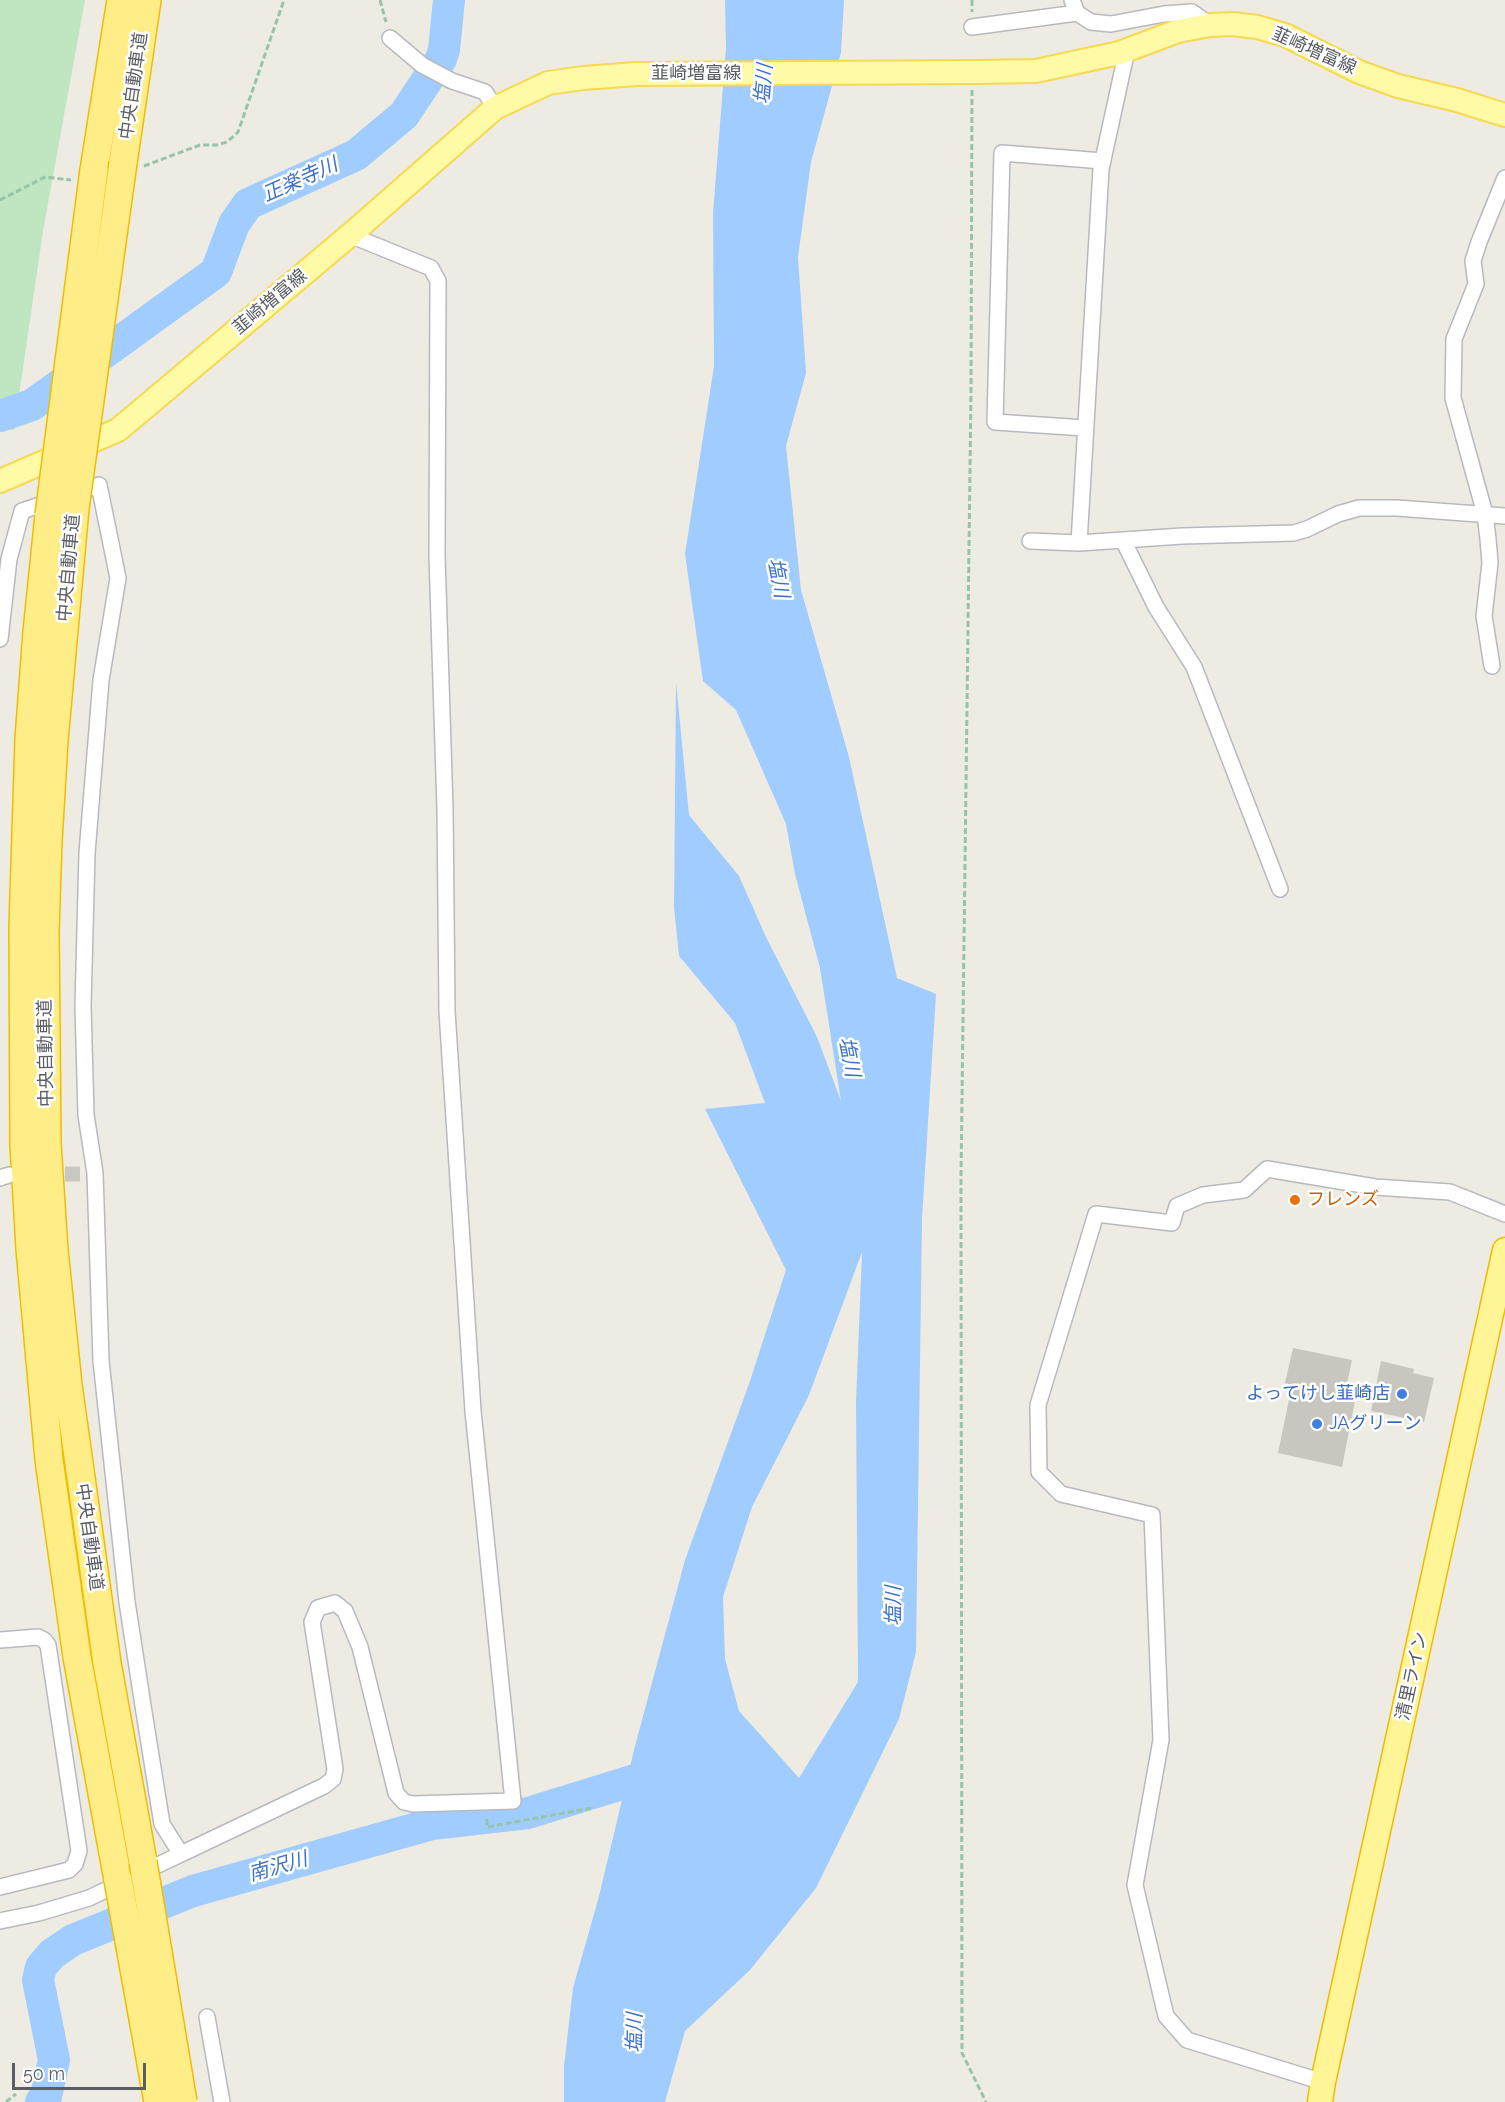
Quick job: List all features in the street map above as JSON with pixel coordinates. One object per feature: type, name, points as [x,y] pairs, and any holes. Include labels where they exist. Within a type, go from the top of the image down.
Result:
[{"type":"highway","name":"中央自動車道","points":[[121,0],[84,175],[37,632],[27,795],[23,928],[24,1145],[38,1348],[49,1460],[77,1657],[158,2102]]},
{"type":"highway","name":"中央自動車道","points":[[147,0],[129,166],[75,508],[55,729],[45,931],[47,1144],[54,1250],[70,1396],[106,1663],[143,1862],[183,2102]]},
{"type":"highway","name":"清里ライン","points":[[1322,2092],[1505,1250]]},
{"type":"main road","name":"韮崎増富線","points":[[0,481],[118,430],[350,235],[495,108],[548,82],[636,74],[974,79],[1036,71],[1127,50],[1178,32],[1210,25],[1233,24],[1257,27],[1285,35],[1359,72],[1398,86],[1457,100],[1505,115]]},
{"type":"street","points":[[972,27],[1074,7],[1091,22],[1111,24],[1164,14],[1192,12],[1210,25]]},
{"type":"street","points":[[390,38],[422,65],[452,81],[485,92],[495,108]]},
{"type":"street","points":[[1079,543],[1102,161],[1127,50]]},
{"type":"street","points":[[1085,428],[995,422],[1002,153],[1102,161]]},
{"type":"street","points":[[1492,666],[1484,616],[1490,563],[1485,514],[1453,398],[1454,339],[1476,284],[1473,261],[1505,178]]},
{"type":"street","points":[[0,1921],[39,1913],[89,1898],[324,1786],[333,1779],[335,1769],[312,1622],[318,1608],[335,1603],[345,1611],[360,1647],[396,1793],[404,1802],[413,1804],[513,1801],[473,1411],[447,1011],[446,809],[438,556],[438,281],[431,268],[350,235]]},
{"type":"street","points":[[0,639],[9,559],[22,511],[99,486],[118,578],[101,680],[87,853],[83,1006],[86,1114],[101,1361],[127,1602],[162,1824],[181,1854]]},
{"type":"street","points":[[1030,541],[1079,543],[1182,536],[1294,533],[1307,530],[1338,514],[1359,508],[1397,508],[1505,516]]},
{"type":"street","points":[[1123,540],[1156,607],[1194,667],[1280,890]]},
{"type":"street","points":[[1322,2092],[1187,2040],[1166,2016],[1136,1885],[1161,1740],[1152,1515],[1061,1494],[1039,1472],[1038,1405],[1096,1214],[1172,1223],[1177,1206],[1203,1195],[1244,1190],[1267,1168],[1375,1187],[1450,1192],[1505,1214]]},
{"type":"street","points":[[0,1640],[38,1637],[48,1645],[80,1851],[75,1864],[69,1870],[0,1887]]},
{"type":"street","points":[[207,2017],[222,2102]]},
{"type":"path","points":[[129,166],[201,145],[217,145],[227,142],[238,132],[284,0]]},
{"type":"path","points":[[380,0],[390,38]]},
{"type":"path","points":[[974,79],[961,1177],[962,2053],[986,2102]]},
{"type":"path","points":[[0,200],[45,177],[84,175]]},
{"type":"path","points":[[487,1802],[487,1827],[592,1808]]},
{"type":"path","points":[[6,2102],[16,2094]]},
{"type":"green space","points":[[0,0],[85,0],[43,231],[14,430],[0,429]]},
{"type":"water","name":"塩川","points":[[725,0],[844,0],[841,53],[811,162],[798,257],[806,373],[786,446],[801,590],[849,757],[897,978],[936,994],[922,1219],[916,1652],[899,1719],[816,1888],[750,1970],[685,2031],[665,2102],[564,2102],[564,2066],[573,1988],[598,1900],[635,1746],[685,1560],[749,1384],[786,1270],[705,1109],[765,1103],[735,1023],[679,956],[674,907],[676,682],[689,815],[739,876],[766,937],[817,1037],[841,1101],[820,968],[795,874],[786,824],[736,710],[703,681],[685,554],[714,366],[713,213],[726,48]],"holes":[[[862,1252],[856,1402],[858,1682],[799,1778],[739,1711],[725,1659],[723,1597],[752,1507],[809,1395]]]},
{"type":"building","name":"JAグリーン","points":[[1293,1348],[1352,1360],[1345,1393],[1356,1396],[1342,1467],[1278,1453],[1292,1385],[1285,1383]]},
{"type":"building","name":"よってけし韮崎店","points":[[1381,1361],[1414,1369],[1413,1373],[1434,1378],[1424,1422],[1371,1411]]},
{"type":"waterway","name":"正楽寺川","points":[[0,416],[32,405],[216,272],[234,224],[248,204],[356,155],[404,115],[441,59],[449,0]]},
{"type":"waterway","name":"南沢川","points":[[41,2102],[46,2096],[54,2060],[38,1980],[41,1967],[52,1954],[73,1940],[193,1891],[432,1824],[528,1813],[664,1771]]},
{"type":"tunnel","points":[[42,1174],[86,1174]]},
{"type":"place","name":"フレンズ","points":[[1295,1200]]},
{"type":"place","name":"よってけし韮崎店","points":[[1402,1394]]},
{"type":"place","name":"JAグリーン","points":[[1317,1424]]}]
